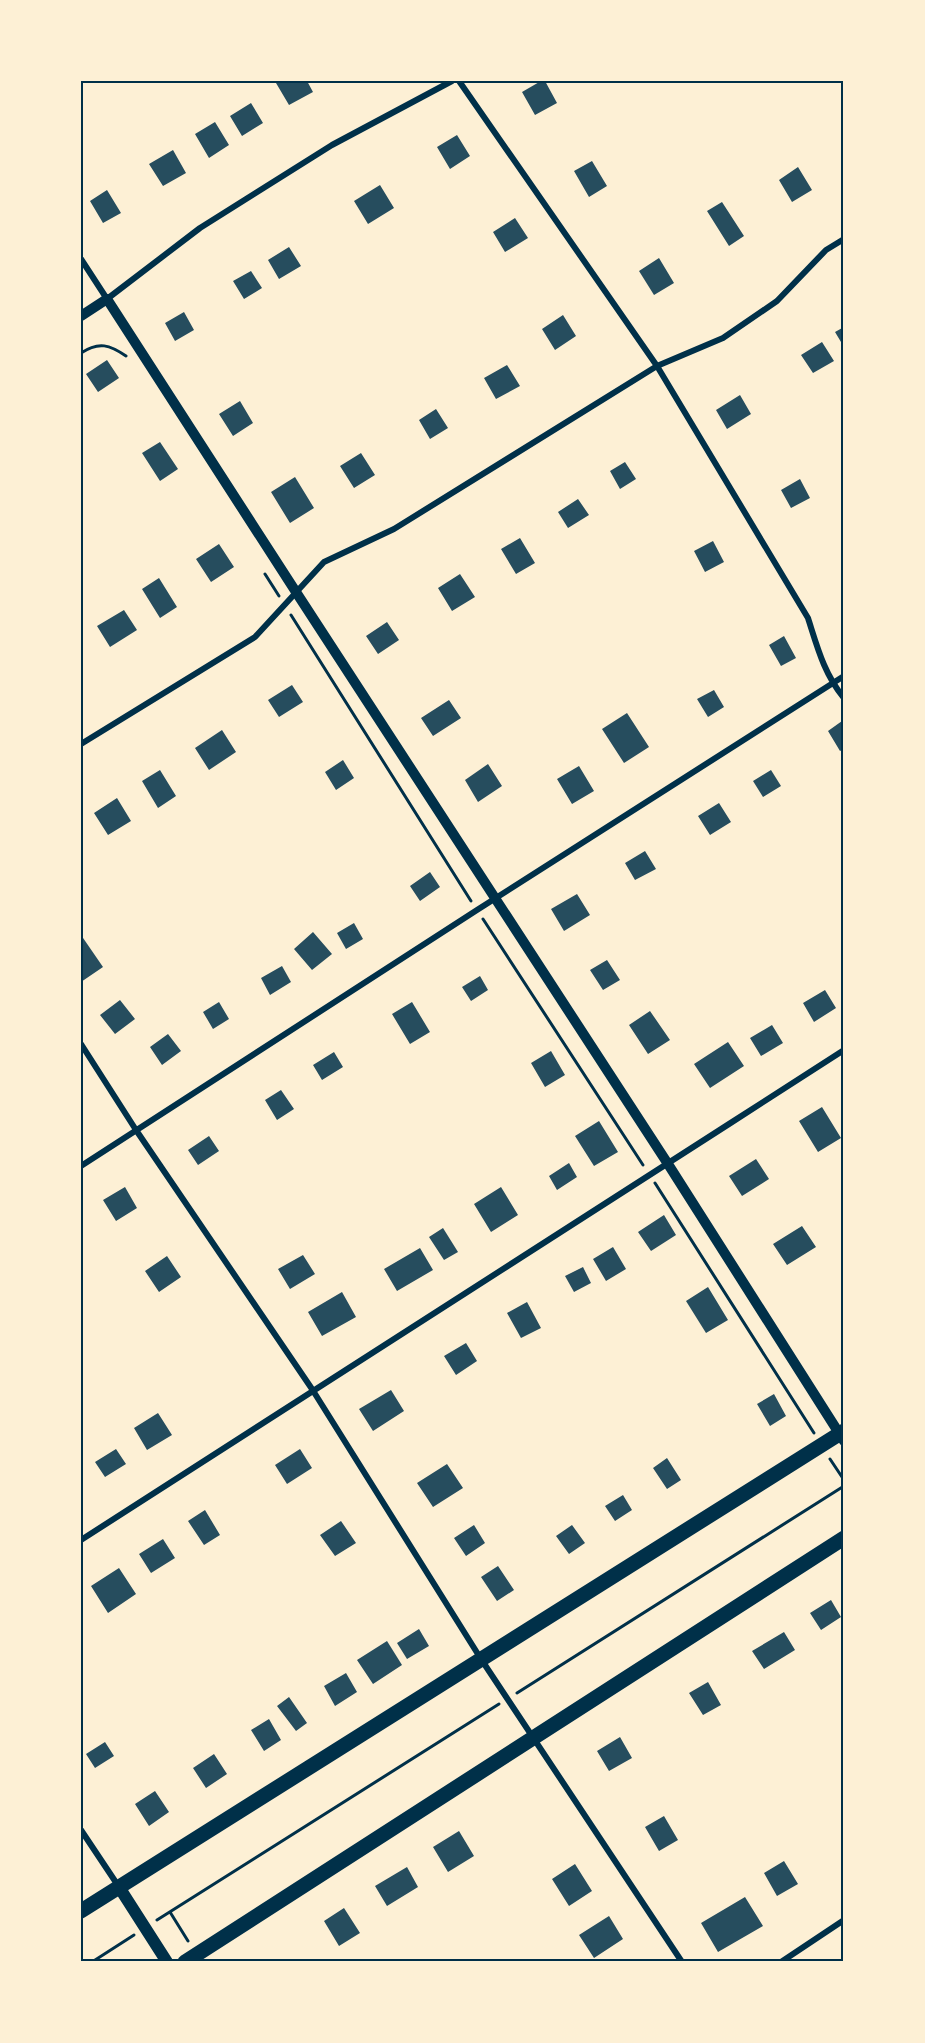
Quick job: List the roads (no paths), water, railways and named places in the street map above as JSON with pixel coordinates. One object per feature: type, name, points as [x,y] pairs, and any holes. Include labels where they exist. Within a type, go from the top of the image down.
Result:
[{"type":"main road","points":[[81,1911],[842,1435]]},
{"type":"main road","points":[[190,1959],[844,1538]]},
{"type":"main road","points":[[119,1887],[167,1962]]},
{"type":"street","points":[[81,316],[200,228],[332,145],[452,81]]},
{"type":"street","points":[[459,81],[657,366],[808,618],[832,684],[844,698]]},
{"type":"street","points":[[81,744],[255,637],[324,562],[394,529],[657,366],[723,338],[777,301],[826,250],[844,239]]},
{"type":"street","points":[[81,259],[842,1435]]},
{"type":"street","points":[[81,1166],[844,676]]},
{"type":"street","points":[[81,1044],[136,1130],[312,1389],[481,1659],[682,1962]]},
{"type":"street","points":[[81,1540],[312,1389],[844,1050]]},
{"type":"street","points":[[81,1830],[119,1887]]},
{"type":"street","points":[[781,1962],[844,1920]]}]
